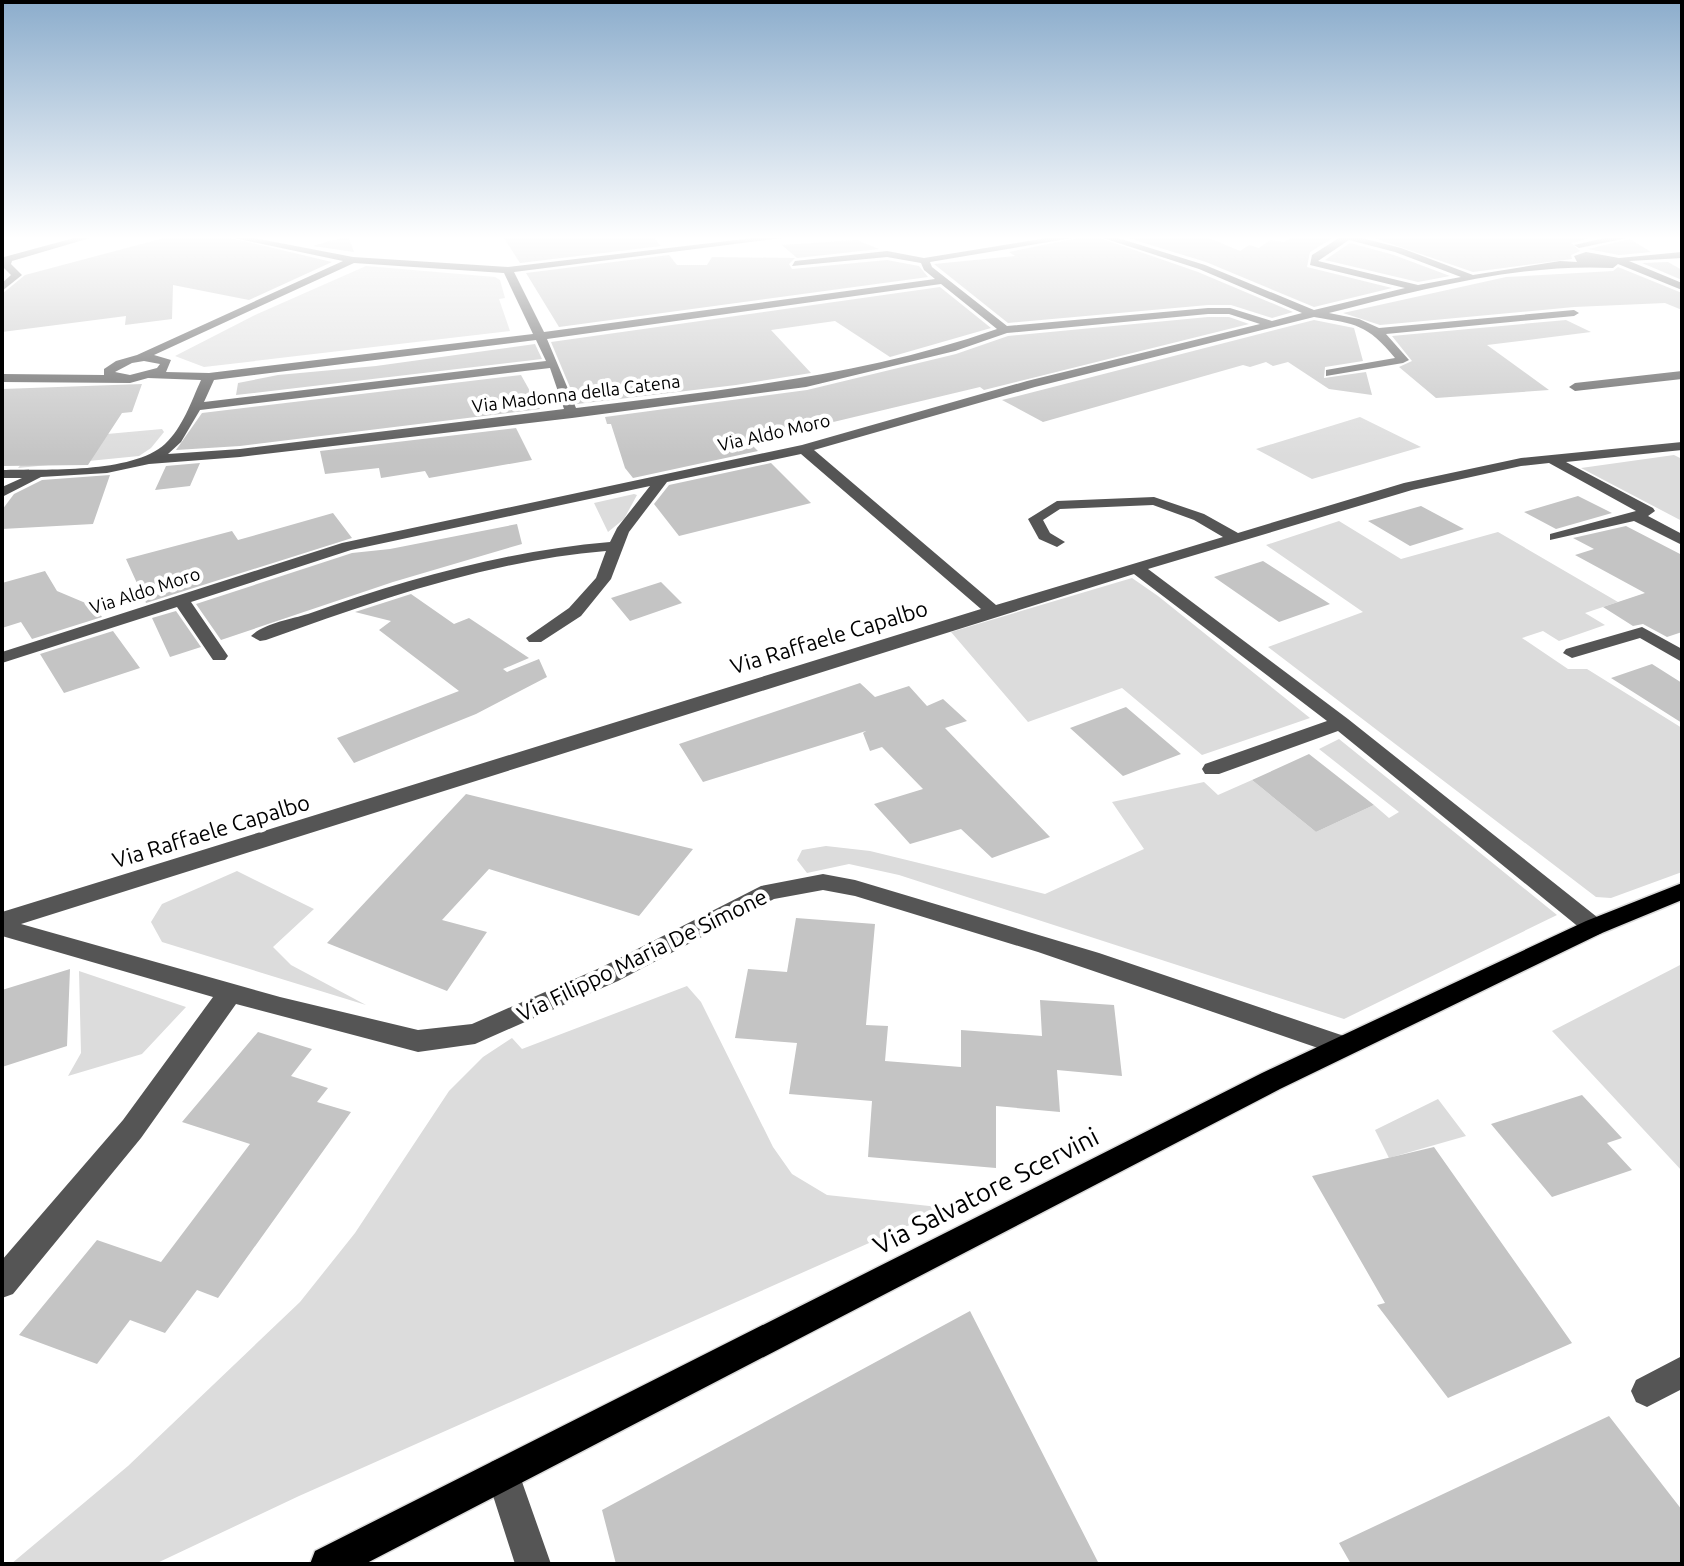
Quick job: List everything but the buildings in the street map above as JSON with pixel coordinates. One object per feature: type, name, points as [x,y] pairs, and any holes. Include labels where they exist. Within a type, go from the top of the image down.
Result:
[{"type":"main road","name":"Via Salvatore Scervini","points":[[328,1564],[1271,1081],[1594,927],[1682,891]]},
{"type":"street","points":[[114,378],[109,375],[111,368],[243,311]]},
{"type":"street","points":[[526,311],[553,364],[572,414]]},
{"type":"street","points":[[2,378],[209,377],[725,311]]},
{"type":"street","points":[[981,311],[1005,330]]},
{"type":"street","name":"Via Madonna della Catena","points":[[43,473],[572,414],[806,383],[951,349],[1005,330],[1207,311]]},
{"type":"street","name":"Via Madonna della Catena","points":[[1230,311],[1272,324]]},
{"type":"street","points":[[1306,311],[1355,321],[1378,331],[1403,360],[1330,373]]},
{"type":"street","name":"Via Aldo Moro","points":[[2,658],[347,546],[804,449],[1031,384],[1319,311]]},
{"type":"street","points":[[1378,331],[1574,313]]},
{"type":"street","points":[[151,375],[162,363],[167,346]]},
{"type":"street","points":[[135,359],[162,363],[187,375]]},
{"type":"street","points":[[194,407],[553,364]]},
{"type":"street","points":[[1575,387],[1682,375]]},
{"type":"street","points":[[145,460],[161,454],[173,442],[209,377]]},
{"type":"street","name":"Via Raffaele Capalbo","points":[[2,924],[993,611],[1409,486],[1551,459],[1682,446]]},
{"type":"street","points":[[804,449],[932,562],[993,611]]},
{"type":"street","points":[[1551,459],[1648,511],[1555,537]]},
{"type":"street","points":[[2,474],[43,473]]},
{"type":"street","points":[[2,493],[43,473]]},
{"type":"street","points":[[535,638],[575,612],[603,579],[614,546],[664,477]]},
{"type":"street","points":[[1057,542],[1044,536],[1035,519],[1057,505],[1154,501],[1199,517],[1236,538]]},
{"type":"street","points":[[1636,516],[1682,540]]},
{"type":"street","points":[[260,636],[414,582],[496,560],[554,549],[614,546]]},
{"type":"street","points":[[1136,568],[1341,723],[1594,927]]},
{"type":"street","points":[[181,600],[219,656]]},
{"type":"street","points":[[1572,653],[1642,632],[1682,657]]},
{"type":"street","points":[[1212,769],[1341,723]]},
{"type":"street","name":"Via Filippo Maria De Simone","points":[[2,924],[230,993],[418,1041],[475,1034],[610,974],[769,892],[823,882],[855,888],[1041,944],[1341,1046],[1271,1081]]},
{"type":"street","points":[[2,1283],[132,1129],[230,993]]},
{"type":"street","points":[[1647,1391],[1682,1372]]},
{"type":"street","points":[[503,1474],[533,1564]]},
{"type":"shaded area","points":[[264,311],[503,311],[510,331],[204,367],[175,356]]},
{"type":"shaded area","points":[[1360,417],[1421,447],[1312,479],[1256,449]]},
{"type":"shaded area","points":[[162,429],[164,432],[151,448],[139,456],[18,468],[41,440]]},
{"type":"shaded area","points":[[1674,455],[1682,459],[1682,521],[1581,468]]},
{"type":"shaded area","points":[[637,495],[624,519],[608,532],[594,503]]},
{"type":"shaded area","points":[[1339,521],[1401,559],[1498,532],[1618,602],[1585,613],[1605,625],[1559,641],[1543,631],[1522,638],[1568,669],[1587,669],[1682,728],[1682,872],[1611,898],[1596,897],[1268,647],[1363,612],[1266,545]]},
{"type":"shaded area","points":[[1132,578],[1310,718],[1202,755],[1122,688],[1028,722],[951,632]]},
{"type":"shaded area","points":[[1339,739],[1557,915],[1344,1019],[899,875],[849,864],[807,873],[797,860],[802,850],[826,846],[870,851],[1045,894],[1144,849],[1112,802],[1204,782],[1218,795],[1252,780],[1316,832],[1374,805],[1389,818],[1399,812],[1319,749]]},
{"type":"shaded area","points":[[237,871],[314,909],[273,947],[291,965],[366,1005],[162,942],[151,922],[162,904]]},
{"type":"shaded area","points":[[1682,964],[1682,1171],[1552,1031]]},
{"type":"shaded area","points":[[79,971],[186,1007],[142,1054],[68,1076],[81,1053]]},
{"type":"shaded area","points":[[687,986],[701,1002],[773,1147],[792,1174],[827,1195],[948,1208],[299,1496],[155,1564],[11,1564],[128,1466],[300,1302],[355,1233],[449,1091],[483,1057],[512,1038],[522,1049]]},
{"type":"shaded area","points":[[1438,1099],[1466,1136],[1389,1158],[1375,1130]]}]
